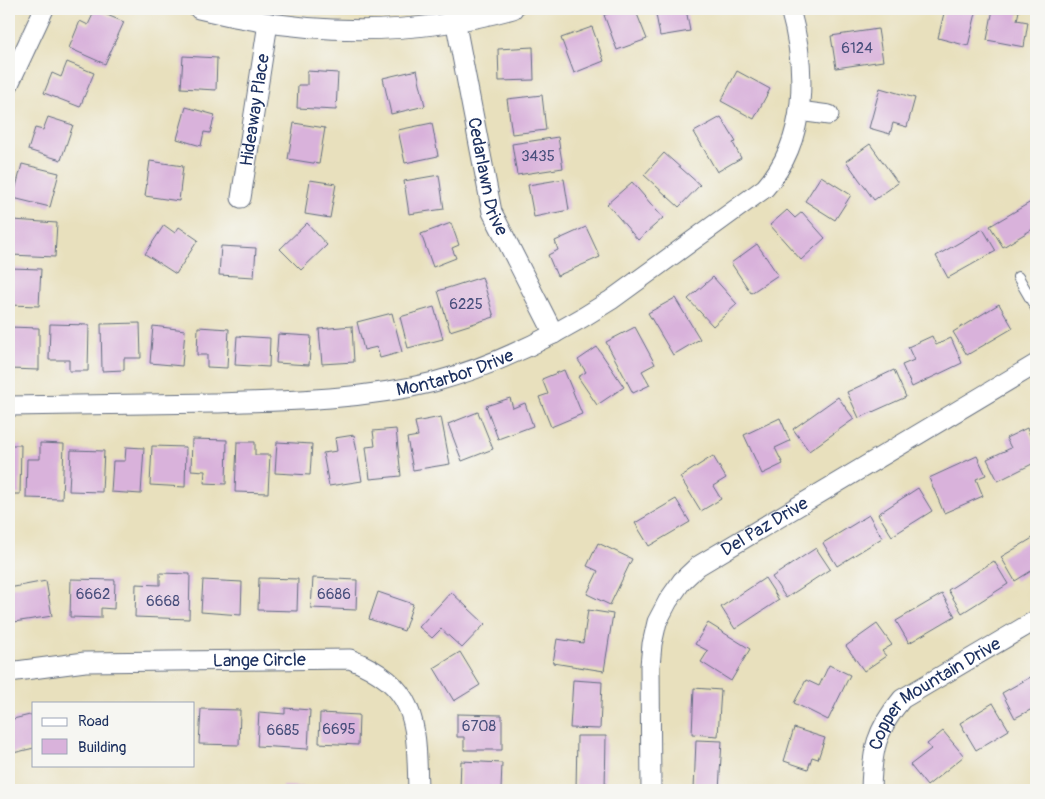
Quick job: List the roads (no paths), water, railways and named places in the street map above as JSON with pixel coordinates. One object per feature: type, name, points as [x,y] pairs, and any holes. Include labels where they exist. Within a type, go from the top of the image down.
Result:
[{"type":"street","points":[[9,84],[44,9]]},
{"type":"street","points":[[199,9],[268,23],[319,29],[363,31],[405,29],[454,16],[513,9]]},
{"type":"street","name":"Montarbor Drive","points":[[9,406],[286,401],[347,398],[436,381],[494,362],[554,334],[612,300],[765,188],[777,174],[795,136],[799,111],[800,65],[798,39],[790,9]]},
{"type":"street","name":"Cedarlawn Drive","points":[[454,16],[492,212],[554,334]]},
{"type":"street","name":"Hideaway Place","points":[[241,198],[268,23]]},
{"type":"street","points":[[799,111],[829,115]]},
{"type":"street","name":"Del Paz Drive","points":[[651,790],[650,666],[652,644],[657,622],[682,581],[698,566],[1036,364]]},
{"type":"street","name":"Copper Mountain Drive","points":[[871,790],[873,749],[889,715],[902,699],[1036,620]]},
{"type":"street","name":"Lange Circle","points":[[9,672],[85,662],[350,659],[372,668],[388,679],[403,696],[416,735],[418,790]]},
{"type":"lane","points":[[1018,277],[1036,308]]}]
